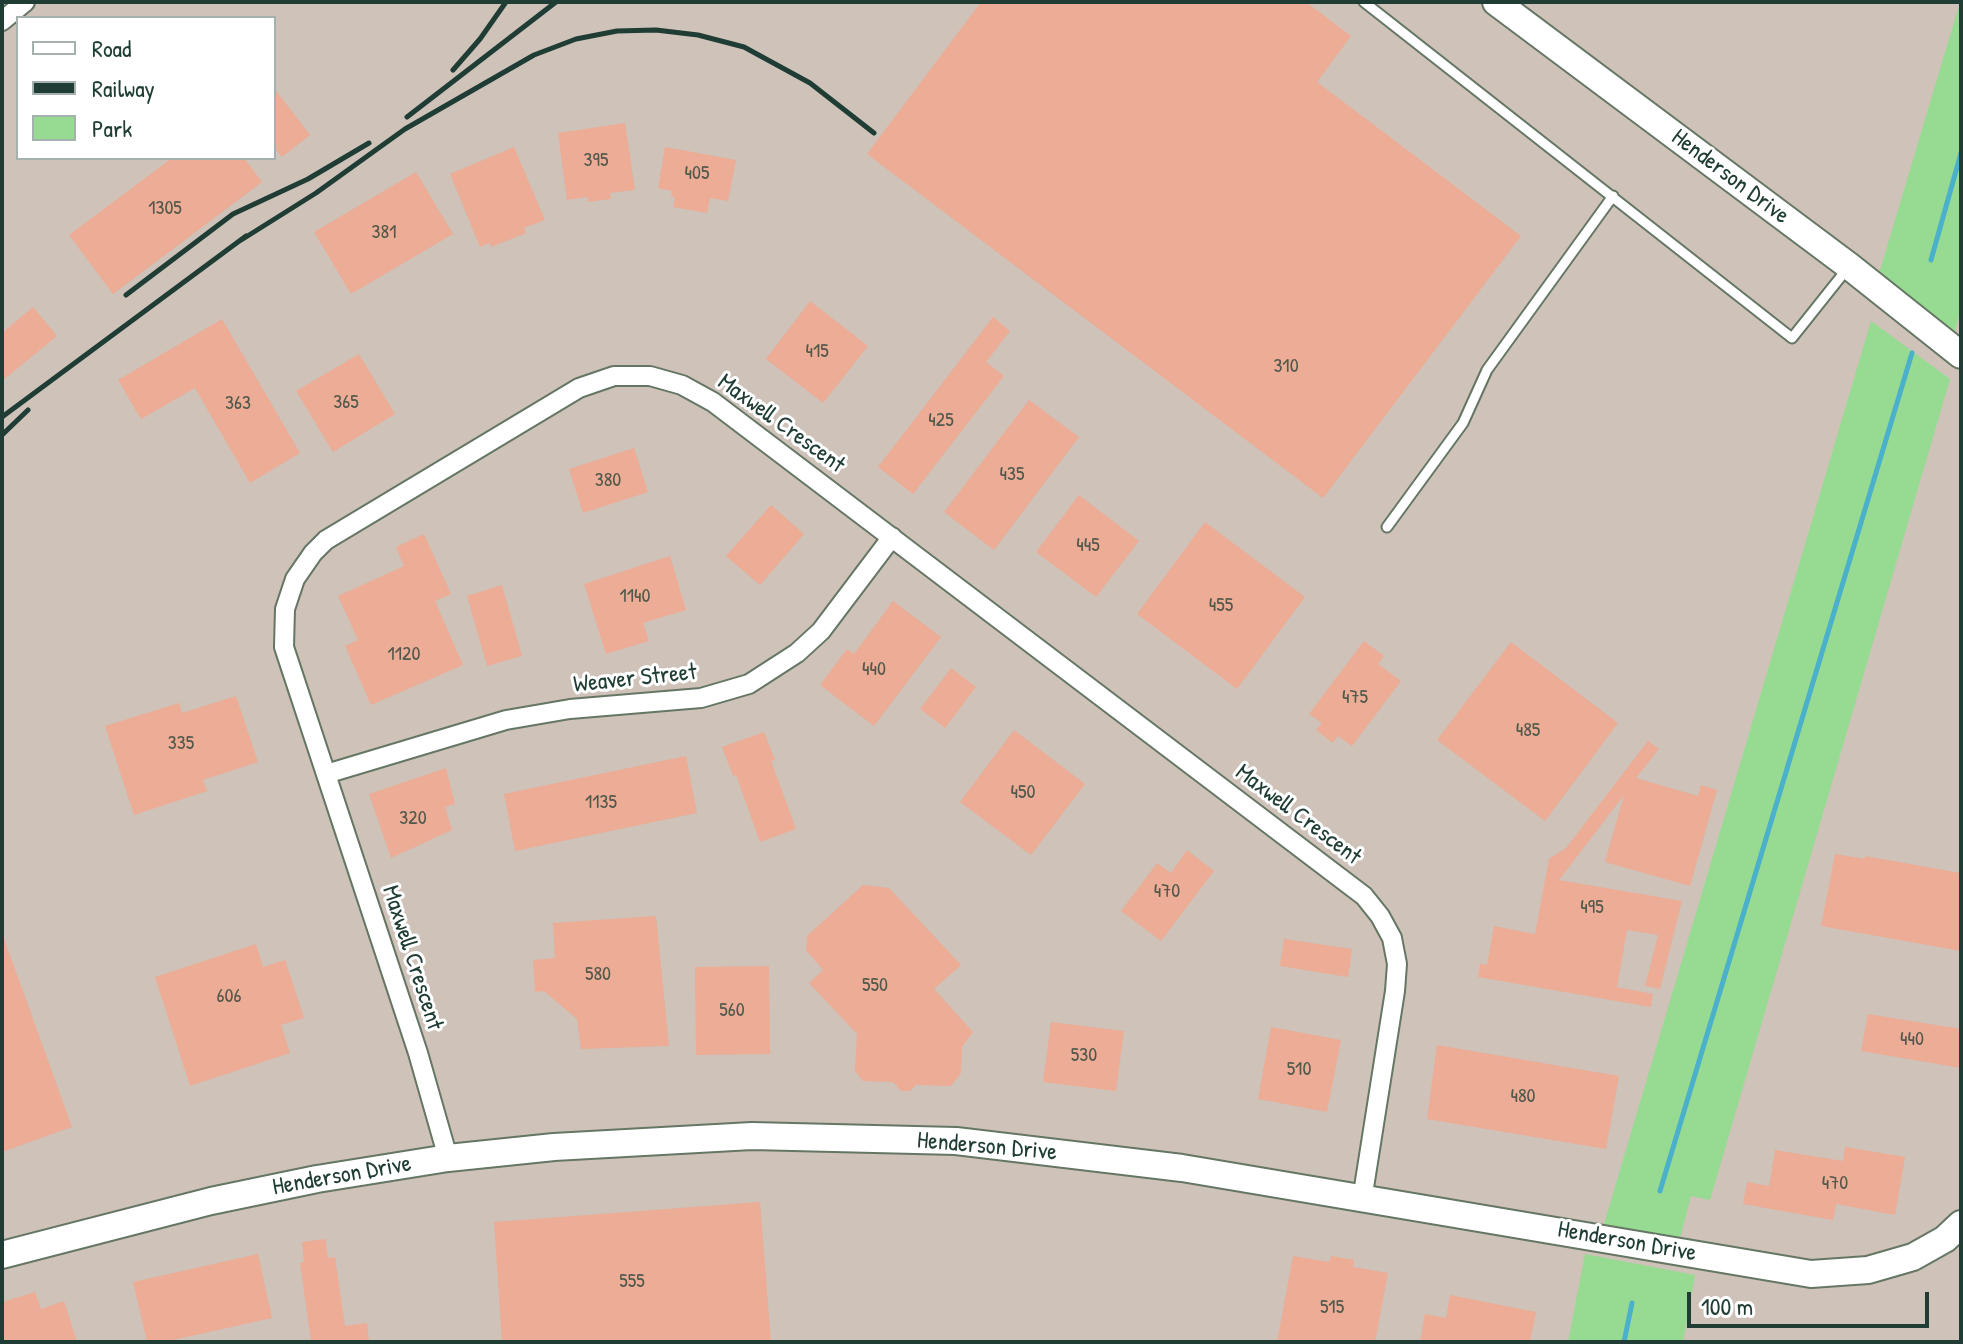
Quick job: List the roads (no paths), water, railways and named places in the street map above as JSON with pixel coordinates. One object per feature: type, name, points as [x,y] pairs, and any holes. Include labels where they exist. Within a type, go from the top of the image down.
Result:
[{"type":"street","points":[[2,21],[25,2]]},
{"type":"street","name":"Henderson Drive","points":[[1496,2],[1849,266],[1961,355]]},
{"type":"street","name":"Maxwell Crescent","points":[[448,1158],[418,1053],[284,647],[285,609],[289,593],[303,566],[326,540],[579,388],[614,376],[650,376],[698,393],[1364,896],[1392,938],[1397,964],[1362,1200]]},
{"type":"street","name":"Weaver Street","points":[[326,774],[506,720],[570,709],[701,698],[749,684],[797,653],[821,631],[892,537]]},
{"type":"street","name":"Henderson Drive","points":[[2,1255],[211,1201],[317,1179],[448,1158],[554,1147],[752,1136],[956,1141],[1182,1168],[1811,1274],[1868,1270],[1913,1257],[1945,1239],[1961,1224]]},
{"type":"lane","points":[[1364,2],[1792,338],[1849,266]]},
{"type":"lane","points":[[1387,527],[1463,423],[1487,370],[1613,196]]},
{"type":"waterway","points":[[1931,260],[1961,153]]},
{"type":"waterway","points":[[1660,1191],[1912,353]]},
{"type":"waterway","points":[[1624,1342],[1632,1303]]},
{"type":"railway","points":[[453,70],[506,2]]},
{"type":"railway","points":[[407,117],[556,2]]},
{"type":"railway","points":[[238,242],[316,193],[405,129],[534,55],[576,39],[617,31],[656,30],[698,35],[744,47],[810,83],[874,133]]},
{"type":"railway","points":[[126,295],[233,214],[308,179],[369,143]]},
{"type":"railway","points":[[2,417],[246,236]]},
{"type":"railway","points":[[2,435],[28,410]]}]
